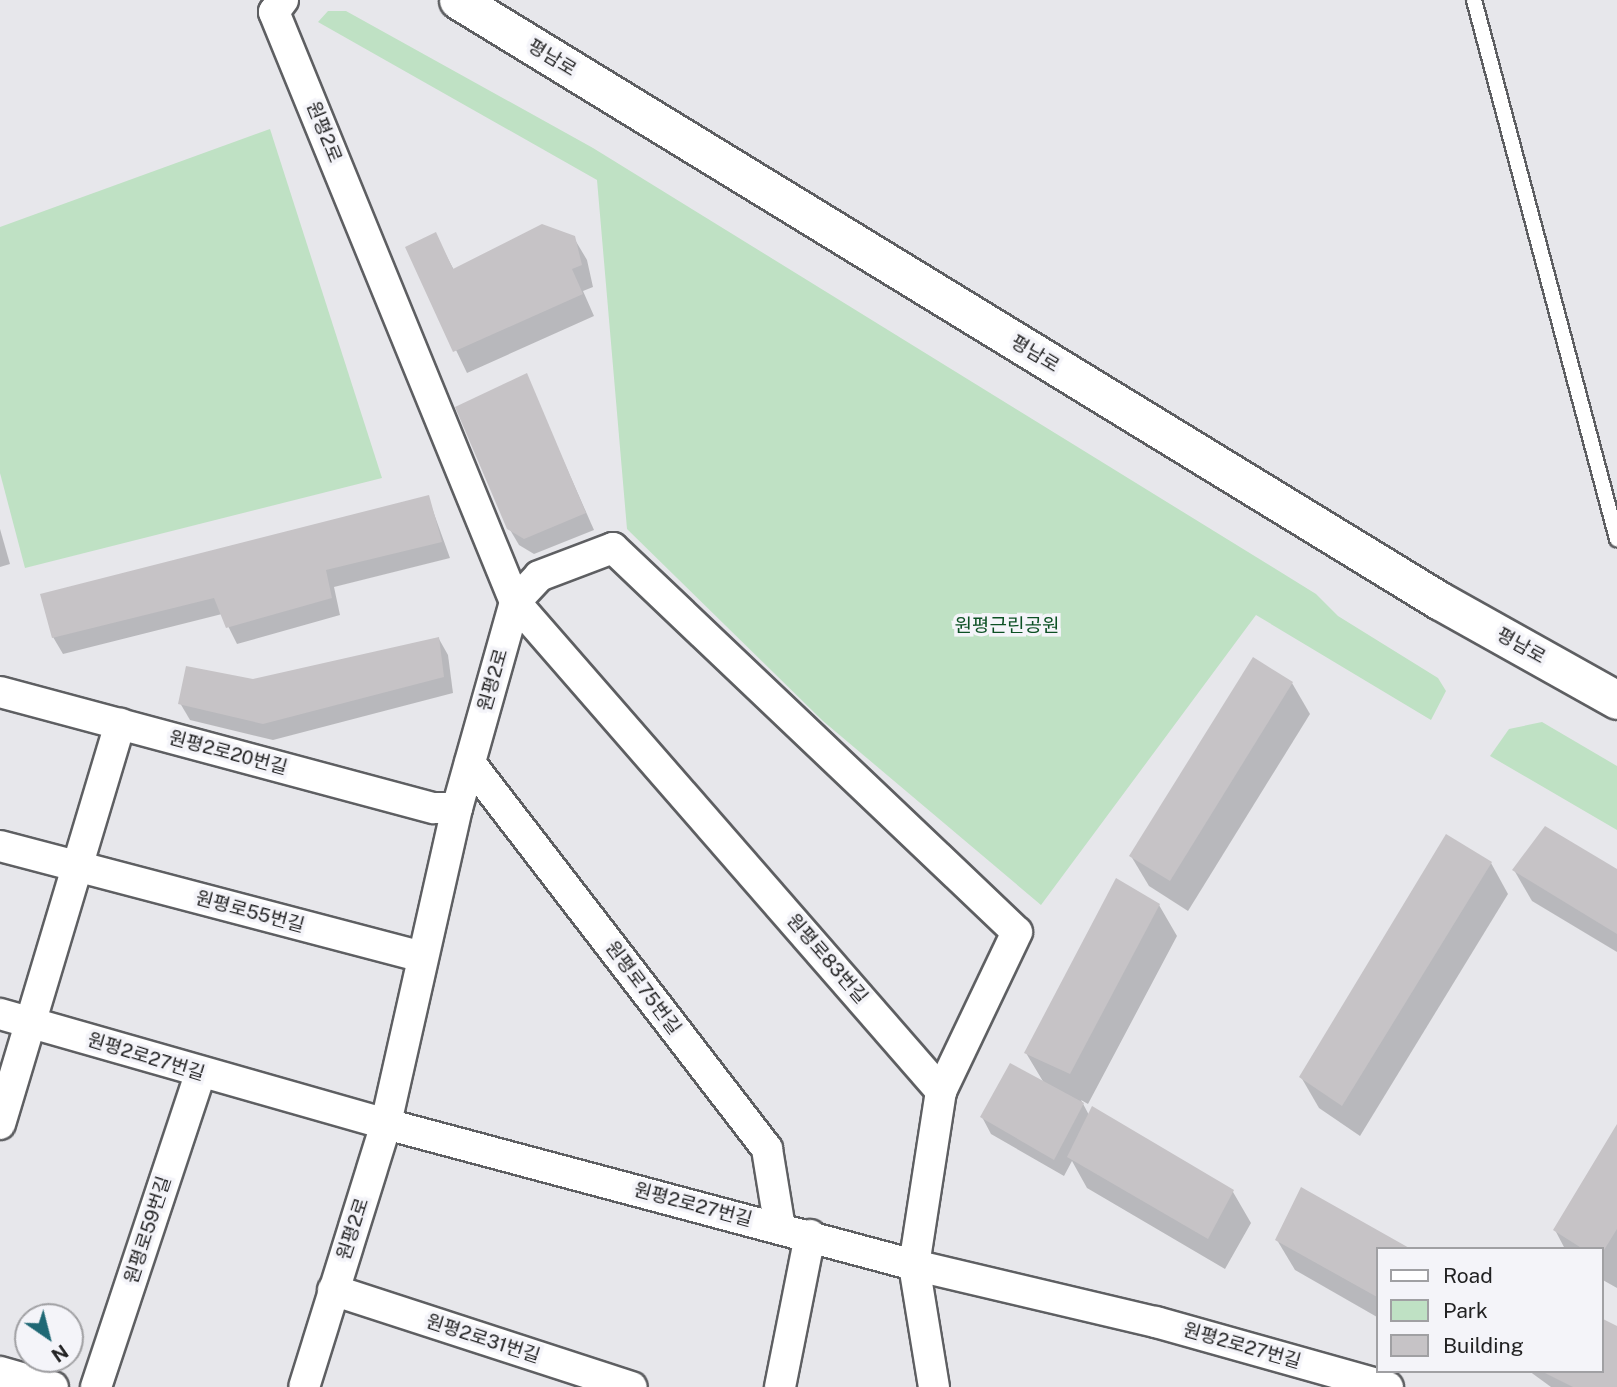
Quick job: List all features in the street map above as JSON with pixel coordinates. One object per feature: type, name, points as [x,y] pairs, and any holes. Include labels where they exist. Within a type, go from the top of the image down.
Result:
[{"type":"street","name":"원평2로","points":[[283,0],[275,12],[515,602],[457,808],[386,1124],[304,1387]]},
{"type":"street","name":"평남로","points":[[458,0],[1428,594],[1617,700]]},
{"type":"street","points":[[515,602],[538,576],[613,548],[1017,932],[941,1091],[914,1265],[933,1387]]},
{"type":"street","name":"원평로83번길","points":[[515,602],[941,1091]]},
{"type":"street","name":"원평2로20번길","points":[[0,692],[434,808],[457,808]]},
{"type":"street","points":[[0,1124],[120,724]]},
{"type":"street","name":"원평로75번길","points":[[470,763],[767,1150],[780,1228]]},
{"type":"street","name":"원평로55번길","points":[[0,845],[422,957]]},
{"type":"street","name":"원평2로27번길","points":[[0,1014],[386,1124],[810,1235],[914,1265],[1157,1322],[1388,1387]]},
{"type":"street","name":"원평로59번길","points":[[96,1387],[200,1073]]},
{"type":"street","points":[[780,1387],[810,1235]]},
{"type":"street","name":"원평2로31번길","points":[[333,1290],[632,1387]]},
{"type":"street","points":[[0,1372],[53,1387]]},
{"type":"lane","points":[[1474,0],[1617,539]]},
{"type":"green space","name":"원평근린공원","points":[[328,11],[346,11],[593,148],[1316,594],[1338,616],[1438,678],[1446,691],[1431,720],[1256,615],[1041,905],[823,721],[627,529],[597,180],[318,22]]},
{"type":"green space","points":[[270,129],[382,478],[25,568],[0,473],[0,227]]},
{"type":"green space","points":[[1542,722],[1617,766],[1617,830],[1490,756],[1509,729]]},
{"type":"building","points":[[542,224],[575,236],[582,265],[572,269],[583,294],[453,352],[405,247],[436,232],[453,269]]},
{"type":"building","points":[[527,373],[586,513],[524,539],[507,529],[455,407]]},
{"type":"building","points":[[429,495],[442,542],[326,570],[332,598],[226,628],[214,598],[52,638],[40,594]]},
{"type":"building","points":[[439,637],[444,677],[263,724],[178,704],[186,666],[253,679]]},
{"type":"building","points":[[1253,657],[1293,682],[1170,881],[1129,856]]},
{"type":"building","points":[[1545,826],[1617,869],[1617,934],[1512,870]]},
{"type":"building","points":[[1446,834],[1492,862],[1342,1106],[1299,1077]]},
{"type":"building","points":[[1116,878],[1160,904],[1070,1074],[1024,1053]]},
{"type":"building","points":[[1010,1063],[1084,1103],[1054,1160],[980,1117]]},
{"type":"building","points":[[1092,1106],[1234,1190],[1208,1239],[1067,1157]]},
{"type":"building","points":[[1617,1124],[1617,1229],[1603,1252],[1603,1247],[1580,1247],[1553,1230]]},
{"type":"building","points":[[1301,1187],[1407,1247],[1376,1247],[1376,1296],[1275,1240]]},
{"type":"building","points":[[1603,1319],[1617,1326],[1617,1387],[1573,1387],[1545,1373],[1603,1373]]}]
